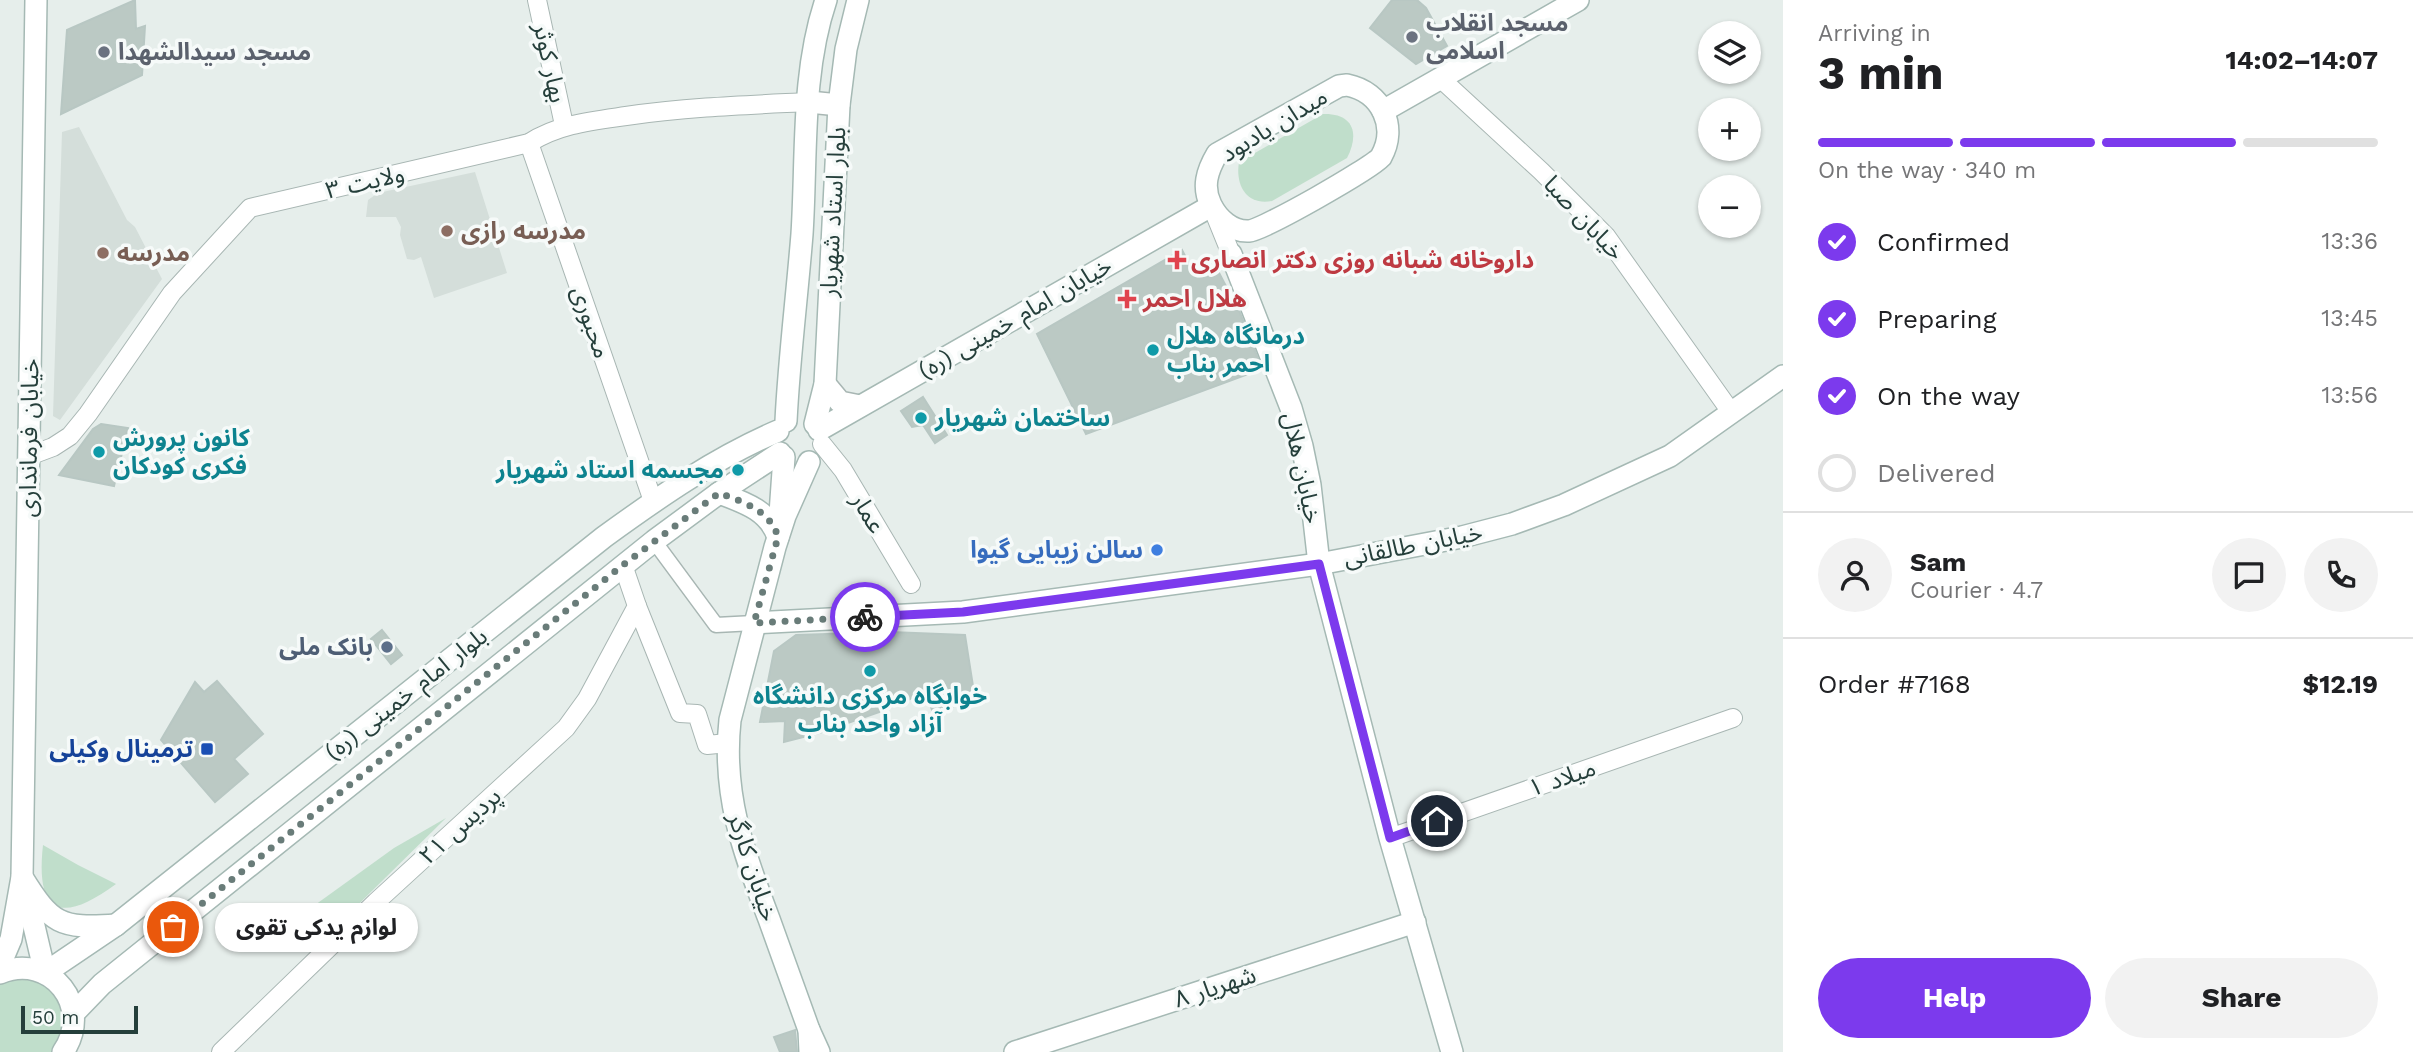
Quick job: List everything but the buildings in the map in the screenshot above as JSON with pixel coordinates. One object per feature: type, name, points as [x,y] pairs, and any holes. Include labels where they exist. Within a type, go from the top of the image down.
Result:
[{"type":"main road","name":"خیابان فرمانداری","points":[[0,965],[11,939],[22,877],[36,0]]},
{"type":"main road","name":"بلوار استاد شهریار","points":[[782,426],[802,234],[814,47],[825,0]]},
{"type":"main road","name":"بلوار استاد شهریار","points":[[819,433],[825,384],[839,104],[846,49],[859,0]]},
{"type":"main road","points":[[1212,209],[1225,223],[1246,231],[1255,230],[1292,211],[1376,162],[1385,149],[1389,134],[1383,111],[1578,0]]},
{"type":"main road","name":"میدان یادبود","points":[[1212,209],[1205,183],[1209,167],[1217,154],[1339,86],[1356,87],[1369,94],[1383,111]]},
{"type":"main road","points":[[809,102],[839,104]]},
{"type":"main road","name":"خیابان امام خمینی (ره)","points":[[819,433],[860,406],[1212,209]]},
{"type":"main road","name":"خیابان هلال","points":[[1231,254],[1291,408],[1302,446],[1310,485],[1319,564],[1390,838],[1452,1052]]},
{"type":"main road","name":"خیابان طالقانی","points":[[754,623],[963,612],[1319,564],[1462,537],[1512,524],[1618,482],[1670,456],[1783,376]]},
{"type":"main road","points":[[825,384],[840,402],[860,406]]},
{"type":"main road","points":[[778,537],[782,455],[776,442],[782,426],[795,418],[806,418],[819,433],[817,455],[808,462],[797,464],[782,455]]},
{"type":"main road","name":"بلوار امام خمینی (ره)","points":[[45,973],[116,925],[604,537],[653,501],[720,459],[782,426]]},
{"type":"main road","name":"بلوار امام خمینی (ره)","points":[[74,1014],[102,984],[623,565],[719,493],[782,455]]},
{"type":"main road","points":[[778,537],[808,462]]},
{"type":"main road","points":[[719,493],[754,508],[770,522],[778,537]]},
{"type":"main road","name":"خیابان کارگر","points":[[778,537],[730,720],[729,778],[740,839],[809,1030],[820,1052]]},
{"type":"main road","name":"خیابان فرمانداری","points":[[22,877],[45,973]]},
{"type":"main road","points":[[22,877],[41,907],[58,920],[74,926],[116,925]]},
{"type":"main road","name":"شهریار ۸","points":[[1015,1052],[1415,922]]},
{"type":"main road","points":[[0,973],[24,968],[45,973],[61,986],[74,1014],[72,1034],[65,1051]]},
{"type":"main road","name":"خیابان کارگر","points":[[809,1030],[810,1052]]},
{"type":"street","name":"بهار کوثر","points":[[537,0],[564,125]]},
{"type":"street","name":"خیابان صبا","points":[[1440,78],[1541,171],[1606,236],[1731,412]]},
{"type":"street","name":"ولایت ۳","points":[[29,456],[53,447],[70,436],[172,293],[250,208],[529,143],[564,125],[676,108],[809,102]]},
{"type":"street","name":"محبوری","points":[[529,143],[653,501]]},
{"type":"street","points":[[1212,209],[1231,254]]},
{"type":"street","points":[[1231,254],[1246,231]]},
{"type":"street","name":"عمار","points":[[819,433],[911,584]]},
{"type":"street","points":[[654,541],[716,625],[754,623]]},
{"type":"street","points":[[623,565],[680,713],[697,714],[707,745],[728,743]]},
{"type":"street","name":"پردیس ۲۱","points":[[221,1052],[376,902],[566,728],[587,699],[637,606]]},
{"type":"street","name":"میلاد ۱","points":[[1390,838],[1733,718]]},
{"type":"shaded area","name":"مدرسه","points":[[79,127],[127,220],[135,227],[162,279],[60,420],[53,416],[62,132]]},
{"type":"shaded area","name":"مدرسه رازی","points":[[475,172],[507,273],[434,298],[421,257],[407,259],[400,235],[401,227],[396,217],[366,217],[368,200],[378,193]]},
{"type":"green space","points":[[1323,114],[1341,117],[1351,126],[1353,140],[1347,158],[1272,201],[1263,202],[1250,197],[1241,186],[1239,162]]},
{"type":"green space","points":[[446,818],[312,950],[290,923],[394,848]]},
{"type":"green space","points":[[43,845],[116,884],[81,904],[68,908],[57,906],[49,899],[44,887]]},
{"type":"green space","points":[[11,977],[39,980],[60,1000],[65,1022],[51,1052],[0,1052],[0,981]]},
{"type":"way so far","points":[[173,927],[623,565],[719,493],[745,503],[763,514],[778,537],[754,623],[865,617]]},
{"type":"place","name":"مسجد انقلاب اسلامی","points":[[1412,37]]},
{"type":"place","name":"مسجد سیدالشهدا","points":[[104,52]]},
{"type":"place","name":"مدرسه رازی","points":[[447,231]]},
{"type":"place","name":"مدرسه","points":[[103,253]]},
{"type":"place","name":"داروخانه شبانه روزی دکتر انصاری","points":[[1177,260]]},
{"type":"place","name":"هلال احمر","points":[[1127,299]]},
{"type":"place","name":"درمانگاه هلال احمر بناب","points":[[1153,350]]},
{"type":"place","name":"ساختمان شهریار","points":[[921,418]]},
{"type":"place","name":"کانون پرورش فکری کودکان","points":[[99,452]]},
{"type":"place","name":"مجسمه استاد شهریار","points":[[738,470]]},
{"type":"place","name":"سالن زیبایی گیوا","points":[[1157,550]]},
{"type":"place","name":"بانک ملی","points":[[387,647]]},
{"type":"place","name":"خوابگاه مرکزی دانشگاه آزاد واحد بناب","points":[[870,671]]},
{"type":"place","name":"ترمینال وکیلی","points":[[207,749]]},
{"type":"place","name":"لوازم یدکی تقوی","points":[[173,927]]},
{"type":"route","points":[[865,617],[963,612],[1319,564],[1390,838],[1437,821]]}]
